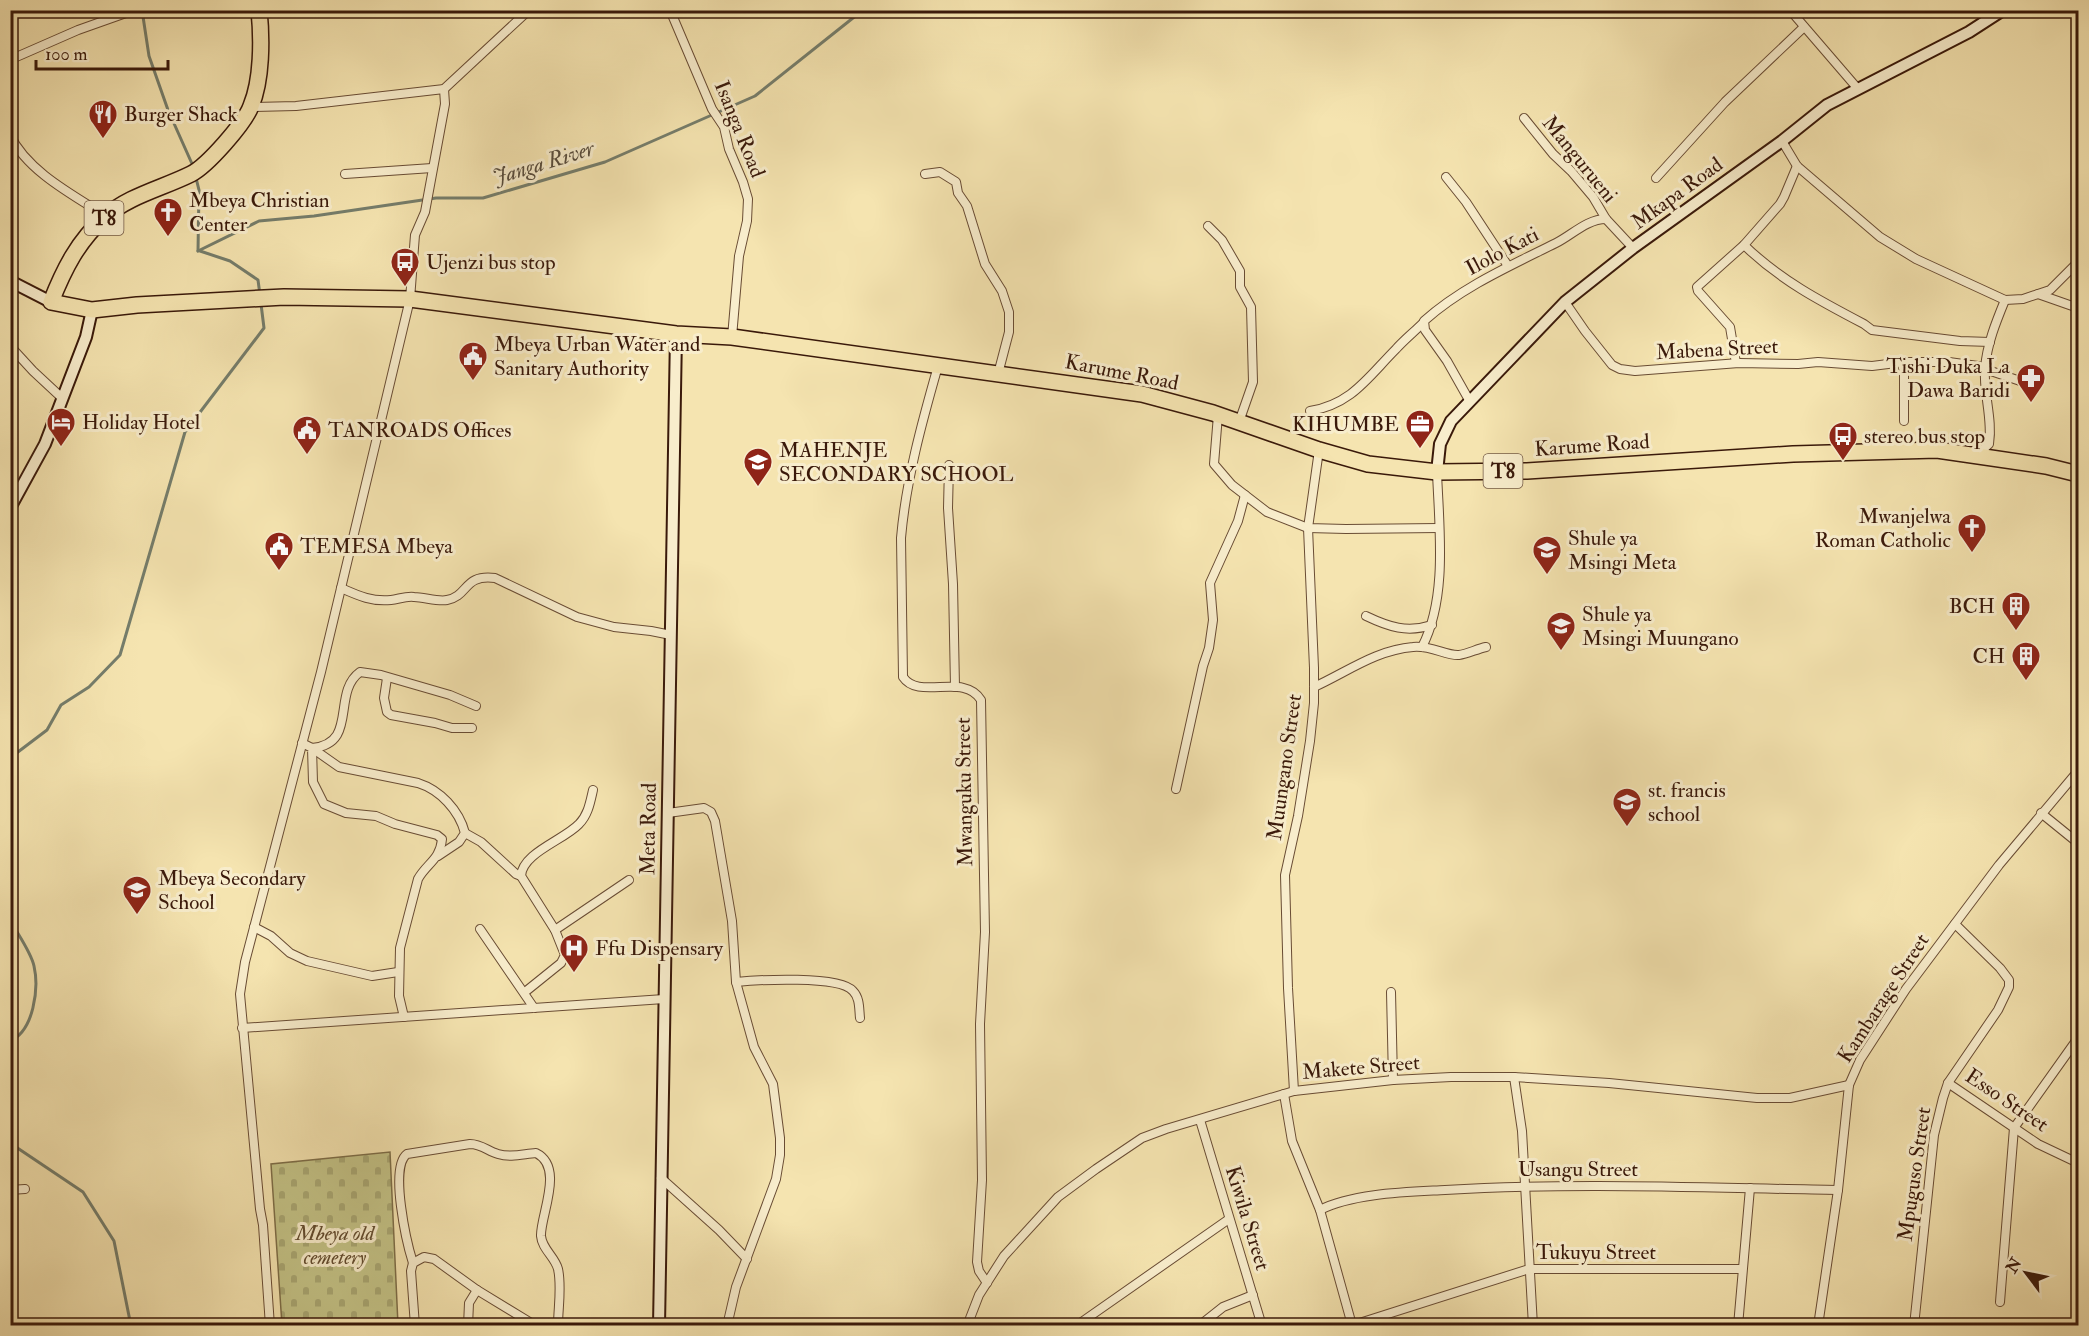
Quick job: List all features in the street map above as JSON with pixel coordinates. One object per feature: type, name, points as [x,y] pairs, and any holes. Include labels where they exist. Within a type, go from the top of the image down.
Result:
[{"type":"highway","name":"T8","points":[[259,10],[260,59],[251,107],[223,146],[199,169],[132,200],[106,216],[82,240],[65,266],[51,302],[92,310],[137,305],[284,297],[410,299],[676,334],[732,337],[938,366]]},
{"type":"highway","name":"Karume Road","points":[[938,366],[1142,394],[1218,415],[1319,450],[1368,464],[1437,472],[1527,471],[1734,457],[1937,450],[2046,466],[2079,474]]},
{"type":"street","points":[[251,107],[296,106],[444,89],[529,10]]},
{"type":"street","name":"Isanga Road","points":[[670,10],[712,109],[724,127],[729,149],[748,199],[747,221],[739,256],[732,337]]},
{"type":"street","points":[[1790,10],[1858,89]]},
{"type":"street","name":"Mkapa Road","points":[[1437,472],[1440,444],[1451,421],[1565,302],[1633,248],[1782,141],[1827,105],[1970,32],[2003,10]]},
{"type":"street","points":[[10,62],[14,58],[78,30],[126,13]]},
{"type":"street","points":[[1656,178],[1725,102],[1804,27]]},
{"type":"street","points":[[270,1326],[263,1225],[240,994],[245,962],[341,588],[410,299],[415,235],[425,212],[445,104],[444,89]]},
{"type":"street","name":"Mangurueni","points":[[1524,118],[1553,154],[1593,197],[1605,219],[1633,248]]},
{"type":"street","points":[[10,135],[23,156],[35,167],[106,216]]},
{"type":"street","points":[[1782,141],[1797,166],[1880,237],[1916,259],[2005,300],[2023,299],[2050,290],[2079,262]]},
{"type":"street","points":[[1736,363],[1730,327],[1697,290],[1699,285],[1744,245],[1784,197],[1797,166]]},
{"type":"street","points":[[345,174],[432,168]]},
{"type":"street","points":[[925,174],[940,172],[956,182],[958,193],[967,206],[985,264],[1004,296],[1010,325],[998,374]]},
{"type":"street","points":[[1446,177],[1466,202],[1508,266]]},
{"type":"street","name":"Ilolo Kati","points":[[1310,411],[1330,406],[1350,396],[1427,318],[1466,290],[1587,224],[1605,219]]},
{"type":"street","points":[[1208,226],[1222,240],[1240,271],[1240,287],[1251,307],[1253,381],[1239,422]]},
{"type":"street","points":[[1744,245],[1758,259],[1795,287],[1872,330],[1960,341],[1990,342]]},
{"type":"street","points":[[10,281],[51,302]]},
{"type":"street","points":[[2038,294],[2079,309]]},
{"type":"street","points":[[1976,456],[1986,449],[1991,434],[1986,404],[1985,368],[1992,333],[2005,300]]},
{"type":"street","name":"Mabena Street","points":[[1565,302],[1612,365],[1620,369],[1635,371],[1736,363],[1818,362],[1872,366],[1949,362],[1985,368],[2026,384]]},
{"type":"street","points":[[10,508],[45,444],[86,337],[92,310]]},
{"type":"street","points":[[1423,324],[1469,400]]},
{"type":"street","name":"Meta Road","points":[[659,1325],[676,334]]},
{"type":"street","points":[[10,346],[62,398]]},
{"type":"street","points":[[1903,363],[1904,421]]},
{"type":"street","name":"Mwanguku Street","points":[[938,366],[906,491],[903,517],[901,538],[903,677],[907,682],[916,686],[966,687],[978,695],[981,700],[985,932],[980,1024],[982,1180],[977,1262],[979,1271],[987,1283]]},
{"type":"street","points":[[1218,415],[1214,439],[1214,464],[1232,485],[1267,512],[1308,528],[1438,528]]},
{"type":"street","name":"Muungano Street","points":[[1294,1091],[1285,875],[1298,816],[1310,741],[1314,687],[1308,528],[1319,450]]},
{"type":"street","points":[[949,465],[948,508],[953,584],[955,687]]},
{"type":"street","points":[[1422,647],[1432,625],[1438,594],[1437,472]]},
{"type":"street","points":[[1176,789],[1214,620],[1210,583],[1238,521],[1245,495]]},
{"type":"street","points":[[341,588],[362,598],[374,600],[409,596],[446,601],[458,596],[469,584],[482,576],[495,578],[577,617],[614,627],[671,635]]},
{"type":"street","points":[[1366,616],[1402,629],[1413,630],[1432,625]]},
{"type":"street","points":[[1314,687],[1373,656],[1394,650],[1430,647],[1459,655],[1486,647]]},
{"type":"street","points":[[312,748],[327,746],[335,740],[340,729],[350,686],[357,673],[364,672],[450,695],[476,706]]},
{"type":"street","points":[[387,678],[384,698],[387,712],[392,715],[452,728],[472,728]]},
{"type":"street","points":[[302,742],[339,767],[428,786],[454,810],[462,821],[465,832],[521,876],[555,930],[565,958],[525,992]]},
{"type":"street","points":[[312,748],[313,782],[324,804],[346,813],[376,816],[437,835],[442,839],[438,856]]},
{"type":"street","name":"Kambarage Street","points":[[1818,1326],[1838,1190],[1849,1085],[1860,1060],[1906,989],[1954,924],[2041,813],[2079,771]]},
{"type":"street","points":[[521,876],[524,864],[529,859],[580,823],[590,805],[593,790]]},
{"type":"street","points":[[668,813],[704,808],[711,812],[715,821],[732,921],[736,982],[754,1047],[773,1084],[780,1138],[776,1179],[736,1287],[726,1326]]},
{"type":"street","points":[[2041,813],[2079,843]]},
{"type":"street","points":[[404,1017],[399,996],[400,948],[418,879],[438,856],[459,842],[465,832]]},
{"type":"street","points":[[555,930],[629,880]]},
{"type":"street","name":"Mpuguso Street","points":[[1914,1326],[1934,1135],[1942,1098],[1948,1083],[1998,1010],[2009,987],[2009,980],[2000,968],[1954,924]]},
{"type":"street","points":[[254,927],[271,936],[290,953],[307,961],[372,976],[398,972]]},
{"type":"street","points":[[480,929],[534,1008]]},
{"type":"street","points":[[736,982],[763,980],[842,984],[854,991],[858,998],[860,1018]]},
{"type":"street","points":[[1391,992],[1393,1080]]},
{"type":"street","points":[[242,1028],[664,999]]},
{"type":"street","points":[[2000,1302],[2014,1128],[2079,1038]]},
{"type":"street","points":[[1514,1077],[1522,1131],[1533,1326]]},
{"type":"street","name":"Makete Street","points":[[967,1326],[979,1295],[1004,1256],[1058,1197],[1142,1138],[1294,1091],[1393,1080],[1514,1077],[1609,1083],[1757,1098],[1790,1098],[1849,1085]]},
{"type":"street","name":"Esso Street","points":[[1948,1083],[2038,1144],[2079,1163]]},
{"type":"street","points":[[1284,1094],[1292,1141],[1320,1210],[1351,1325]]},
{"type":"street","name":"Kiwila Street","points":[[1200,1120],[1262,1326]]},
{"type":"street","points":[[415,1326],[411,1272],[413,1263],[406,1243],[402,1219],[399,1171],[403,1156],[470,1144],[477,1144],[504,1155],[536,1153],[544,1161],[550,1181],[550,1195],[541,1235],[542,1242],[554,1258],[558,1270],[558,1326]]},
{"type":"street","points":[[662,1178],[747,1259]]},
{"type":"street","name":"Usangu Street","points":[[1320,1210],[1337,1203],[1394,1193],[1524,1185],[1838,1190]]},
{"type":"street","points":[[1738,1326],[1750,1188]]},
{"type":"street","points":[[10,1190],[25,1189]]},
{"type":"street","points":[[1076,1326],[1229,1219]]},
{"type":"street","points":[[413,1263],[418,1259],[429,1257],[536,1326]]},
{"type":"street","name":"Tukuyu Street","points":[[1351,1325],[1529,1269],[1743,1269]]},
{"type":"street","points":[[468,1326],[469,1303],[477,1290]]},
{"type":"street","points":[[1199,1326],[1223,1307],[1253,1295]]},
{"type":"street","points":[[626,1326],[659,1325]]},
{"type":"green space","name":"Mbeya old cemetery","points":[[390,1152],[398,1325],[282,1325],[271,1164]]},
{"type":"waterway","points":[[142,10],[149,56],[168,110],[193,166]]},
{"type":"waterway","name":"Janga River","points":[[198,251],[259,221],[314,216],[436,198],[483,198],[605,162],[755,96],[863,10]]},
{"type":"waterway","points":[[196,178],[199,190],[198,251]]},
{"type":"waterway","points":[[200,251],[230,261],[258,280],[260,295]]},
{"type":"waterway","points":[[10,758],[47,730],[61,705],[89,687],[120,655],[185,432],[264,328],[261,304]]},
{"type":"waterway","points":[[10,920],[34,966],[36,986],[33,1008],[25,1028],[10,1041]]},
{"type":"waterway","points":[[10,1143],[83,1192],[114,1241],[131,1326]]},
{"type":"place","name":"Burger Shack","points":[[103,140]]},
{"type":"place","name":"Mbeya Christian Center","points":[[168,238]]},
{"type":"place","name":"Ujenzi bus stop","points":[[405,288]]},
{"type":"place","name":"Mbeya Urban Water and Sanitary Authority","points":[[473,382]]},
{"type":"place","name":"Tishi Duka La Dawa Baridi","points":[[2031,404]]},
{"type":"place","name":"Holiday Hotel","points":[[61,448]]},
{"type":"place","name":"KIHUMBE","points":[[1420,450]]},
{"type":"place","name":"TANROADS Offices","points":[[307,456]]},
{"type":"place","name":"stereo bus stop","points":[[1843,462]]},
{"type":"place","name":"MAHENJE SECONDARY SCHOOL","points":[[758,488]]},
{"type":"place","name":"Mwanjelwa Roman Catholic","points":[[1972,554]]},
{"type":"place","name":"TEMESA Mbeya","points":[[279,572]]},
{"type":"place","name":"Shule ya Msingi Meta","points":[[1547,576]]},
{"type":"place","name":"BCH","points":[[2016,632]]},
{"type":"place","name":"Shule ya Msingi Muungano","points":[[1561,652]]},
{"type":"place","name":"CH","points":[[2026,682]]},
{"type":"place","name":"st. francis school","points":[[1627,828]]},
{"type":"place","name":"Mbeya Secondary School","points":[[137,916]]},
{"type":"place","name":"Ffu Dispensary","points":[[574,974]]}]
